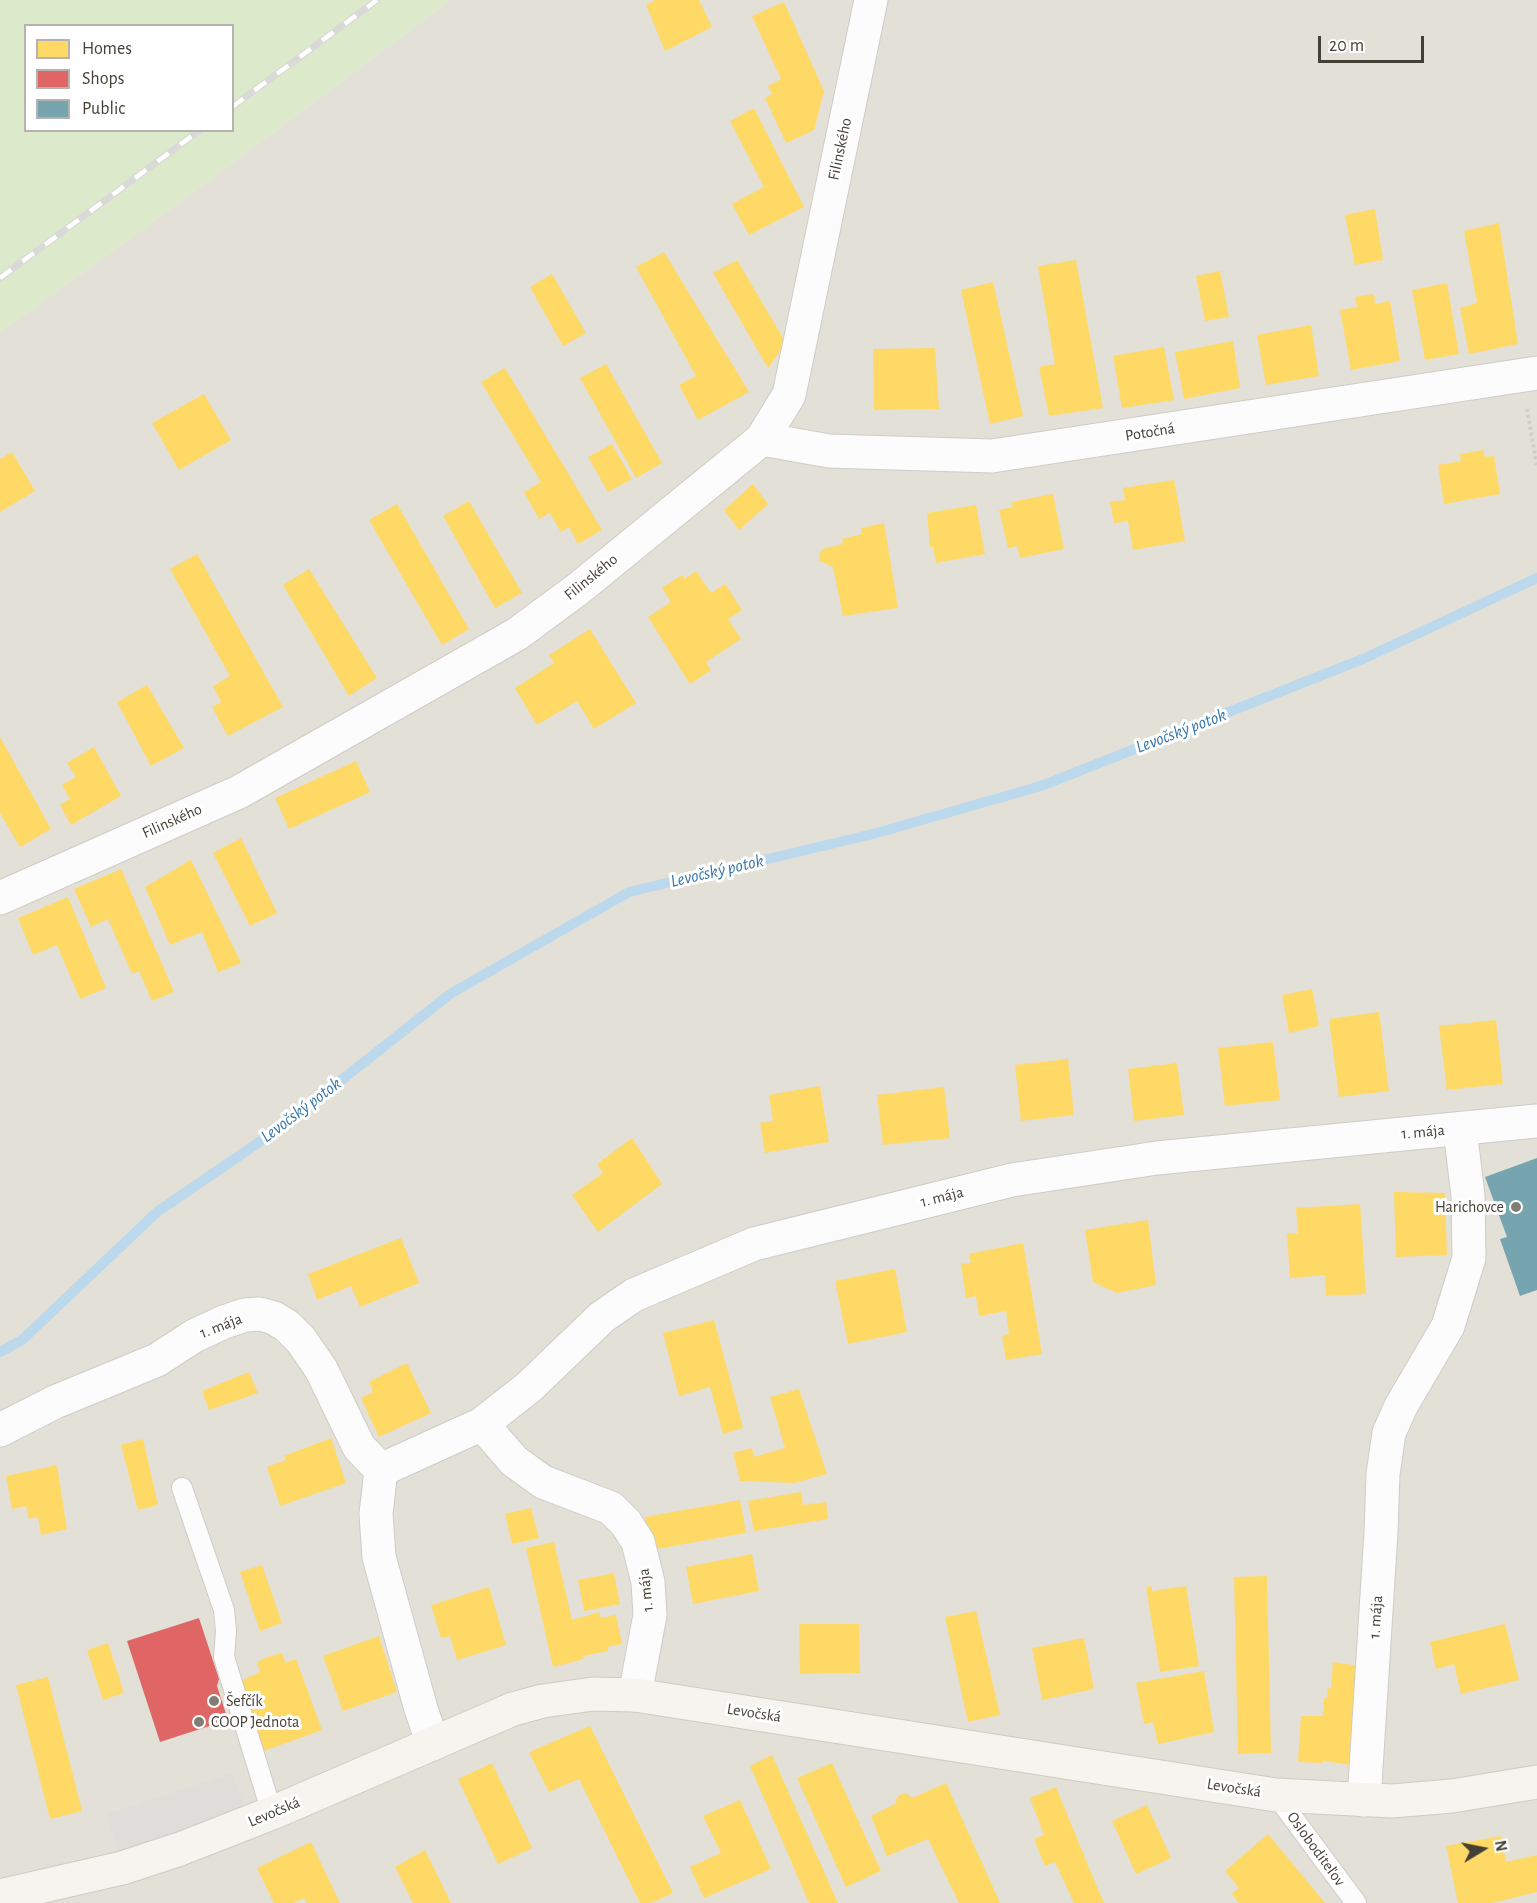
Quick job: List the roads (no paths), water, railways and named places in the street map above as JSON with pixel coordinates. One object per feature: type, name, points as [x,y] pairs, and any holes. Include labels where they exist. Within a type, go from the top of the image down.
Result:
[{"type":"main road","name":"Levočská","points":[[0,1896],[45,1898],[272,1813],[513,1709],[543,1701],[593,1694],[634,1695],[1276,1795],[1392,1801],[1452,1796],[1537,1782]]},
{"type":"street","name":"Filinského","points":[[0,898],[239,792],[517,634],[578,589],[762,439],[789,395],[871,0]]},
{"type":"street","name":"Potočná","points":[[762,439],[829,451],[992,456],[1529,374]]},
{"type":"street","name":"1. mája","points":[[0,1430],[55,1401],[157,1360],[194,1336],[224,1322],[260,1314],[281,1322],[301,1340],[321,1369],[359,1447],[381,1470],[483,1424],[529,1387],[602,1317],[633,1295],[754,1244],[1012,1180],[1157,1158],[1537,1121]]},
{"type":"street","name":"1. mája","points":[[1364,1800],[1386,1453],[1389,1433],[1401,1406],[1448,1326],[1469,1258],[1468,1196],[1460,1129]]},
{"type":"street","name":"1. mája","points":[[483,1424],[514,1461],[543,1482],[611,1508],[626,1523],[638,1542],[648,1582],[650,1615],[634,1695]]},
{"type":"street","points":[[381,1470],[376,1514],[378,1557],[433,1744]]},
{"type":"lane","points":[[182,1488],[224,1610],[226,1630],[224,1657],[272,1813]]},
{"type":"lane","name":"Osloboditeľov","points":[[1276,1795],[1356,1903]]},
{"type":"waterway","name":"Levočský potok","points":[[0,1352],[22,1340],[157,1212],[290,1121],[450,994],[629,892],[873,834],[1041,786],[1363,659],[1537,578]]},
{"type":"railway","points":[[234,106],[377,0]]},
{"type":"railway","points":[[0,278],[197,132]]},
{"type":"place","name":"Harichovce","points":[[1516,1207]]},
{"type":"place","name":"Šefčík","points":[[214,1701]]},
{"type":"place","name":"COOP Jednota","points":[[199,1722]]}]
